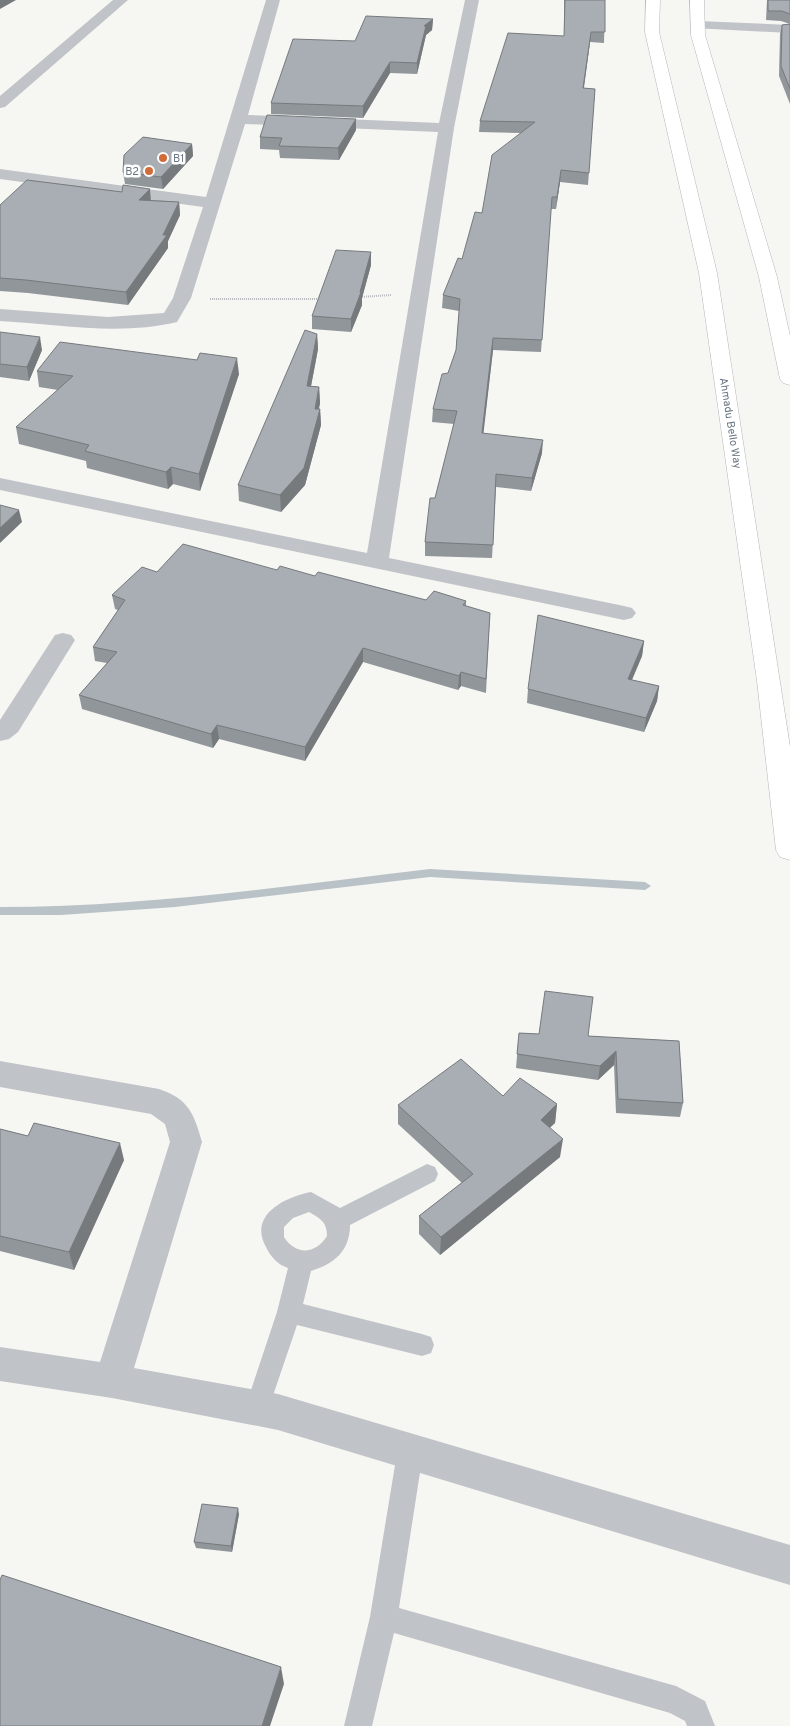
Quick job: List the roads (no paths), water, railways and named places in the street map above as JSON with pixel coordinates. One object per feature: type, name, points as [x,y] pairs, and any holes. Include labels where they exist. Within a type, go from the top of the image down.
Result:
[{"type":"main road","name":"Ahmadu Bello Way","points":[[653,0],[652,32],[708,273],[769,681],[790,850]]},
{"type":"main road","points":[[696,0],[698,32],[768,277],[790,379]]},
{"type":"street","points":[[0,104],[120,0]]},
{"type":"street","points":[[0,315],[152,322],[170,318],[182,298],[239,119],[273,0]]},
{"type":"street","points":[[376,562],[446,128],[472,0]]},
{"type":"street","points":[[698,32],[790,29]]},
{"type":"street","points":[[698,32],[790,43]]},
{"type":"street","points":[[239,119],[446,128]]},
{"type":"street","points":[[0,174],[212,203]]},
{"type":"street","points":[[0,484],[624,613]]},
{"type":"street","points":[[0,733],[9,726],[64,640]]},
{"type":"street","points":[[0,1074],[159,1102],[179,1117],[186,1142],[112,1381]]},
{"type":"street","points":[[0,1364],[112,1381],[278,1412],[790,1566]]},
{"type":"lane","points":[[338,1220],[427,1174]]},
{"type":"lane","points":[[311,1202],[327,1208],[338,1220],[340,1235],[333,1250],[319,1260],[301,1262],[284,1256],[274,1244],[272,1228],[280,1214],[294,1204],[311,1202]]},
{"type":"lane","points":[[256,1408],[288,1312],[301,1262]]},
{"type":"lane","points":[[288,1312],[422,1345]]},
{"type":"lane","points":[[358,1726],[384,1618],[410,1452]]},
{"type":"lane","points":[[384,1618],[676,1700],[695,1711],[701,1726]]},
{"type":"waterway","points":[[0,911],[61,911],[175,903],[430,873],[645,886]]},
{"type":"place","name":"B1","points":[[163,158]]},
{"type":"place","name":"B2","points":[[149,171]]}]
